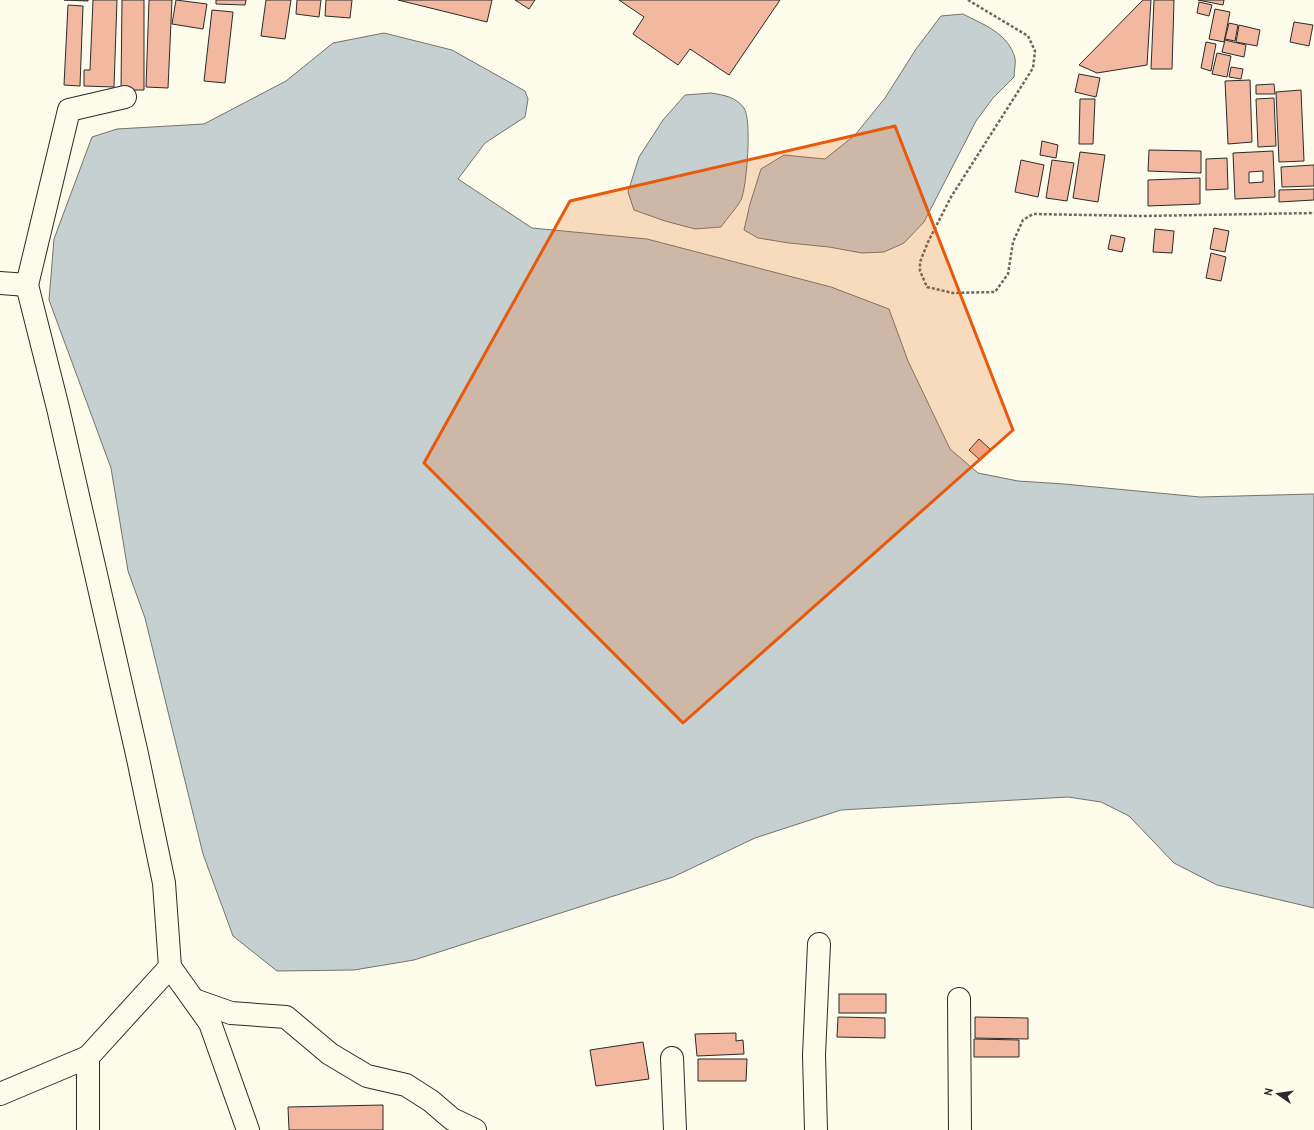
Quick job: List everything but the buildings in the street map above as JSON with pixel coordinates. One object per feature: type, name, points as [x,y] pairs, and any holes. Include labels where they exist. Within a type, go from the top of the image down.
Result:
[{"type":"street","points":[[125,97],[69,110],[27,285],[60,416],[138,754],[164,883],[170,968],[210,1023],[248,1130]]},
{"type":"street","points":[[0,283],[27,285]]},
{"type":"street","points":[[816,1130],[814,1055],[819,944]]},
{"type":"street","points":[[0,1094],[88,1057],[170,968]]},
{"type":"street","points":[[959,999],[960,1130]]},
{"type":"street","points":[[194,1000],[231,1012],[286,1017],[330,1054],[367,1076],[406,1085],[430,1101],[452,1119],[475,1130]]},
{"type":"street","points":[[88,1057],[88,1130]]},
{"type":"street","points":[[672,1058],[674,1130]]},
{"type":"path","points":[[968,0],[1028,36],[1034,51],[1033,68],[951,197],[928,242],[920,262],[920,271],[927,287],[953,293],[995,292],[1008,274],[1013,242],[1018,231],[1024,220],[1033,214],[1142,216],[1314,213]]},
{"type":"highlighted area","points":[[895,126],[1013,430],[683,723],[424,463],[570,201]]},
{"type":"shaded area","points":[[963,14],[987,26],[1007,42],[1012,49],[1015,58],[1014,77],[993,98],[976,121],[924,222],[904,243],[884,252],[862,253],[829,247],[758,238],[744,230],[750,204],[761,169],[784,155],[825,159],[855,135],[885,98],[916,49],[941,16]]},
{"type":"shaded area","points":[[384,33],[452,50],[525,91],[528,99],[525,117],[485,143],[458,179],[532,228],[647,239],[831,287],[889,309],[908,361],[950,449],[978,473],[1018,481],[1200,497],[1314,494],[1314,908],[1217,885],[1174,863],[1129,816],[1101,802],[1068,797],[841,810],[755,838],[673,877],[414,960],[354,970],[277,971],[233,936],[203,854],[145,618],[128,571],[111,468],[49,300],[54,239],[92,137],[117,129],[204,124],[286,81],[333,43]]},
{"type":"shaded area","points":[[711,93],[725,96],[737,101],[744,108],[746,115],[748,125],[748,153],[745,182],[741,200],[721,227],[695,229],[665,221],[634,210],[628,192],[639,157],[663,120],[685,95]]}]
